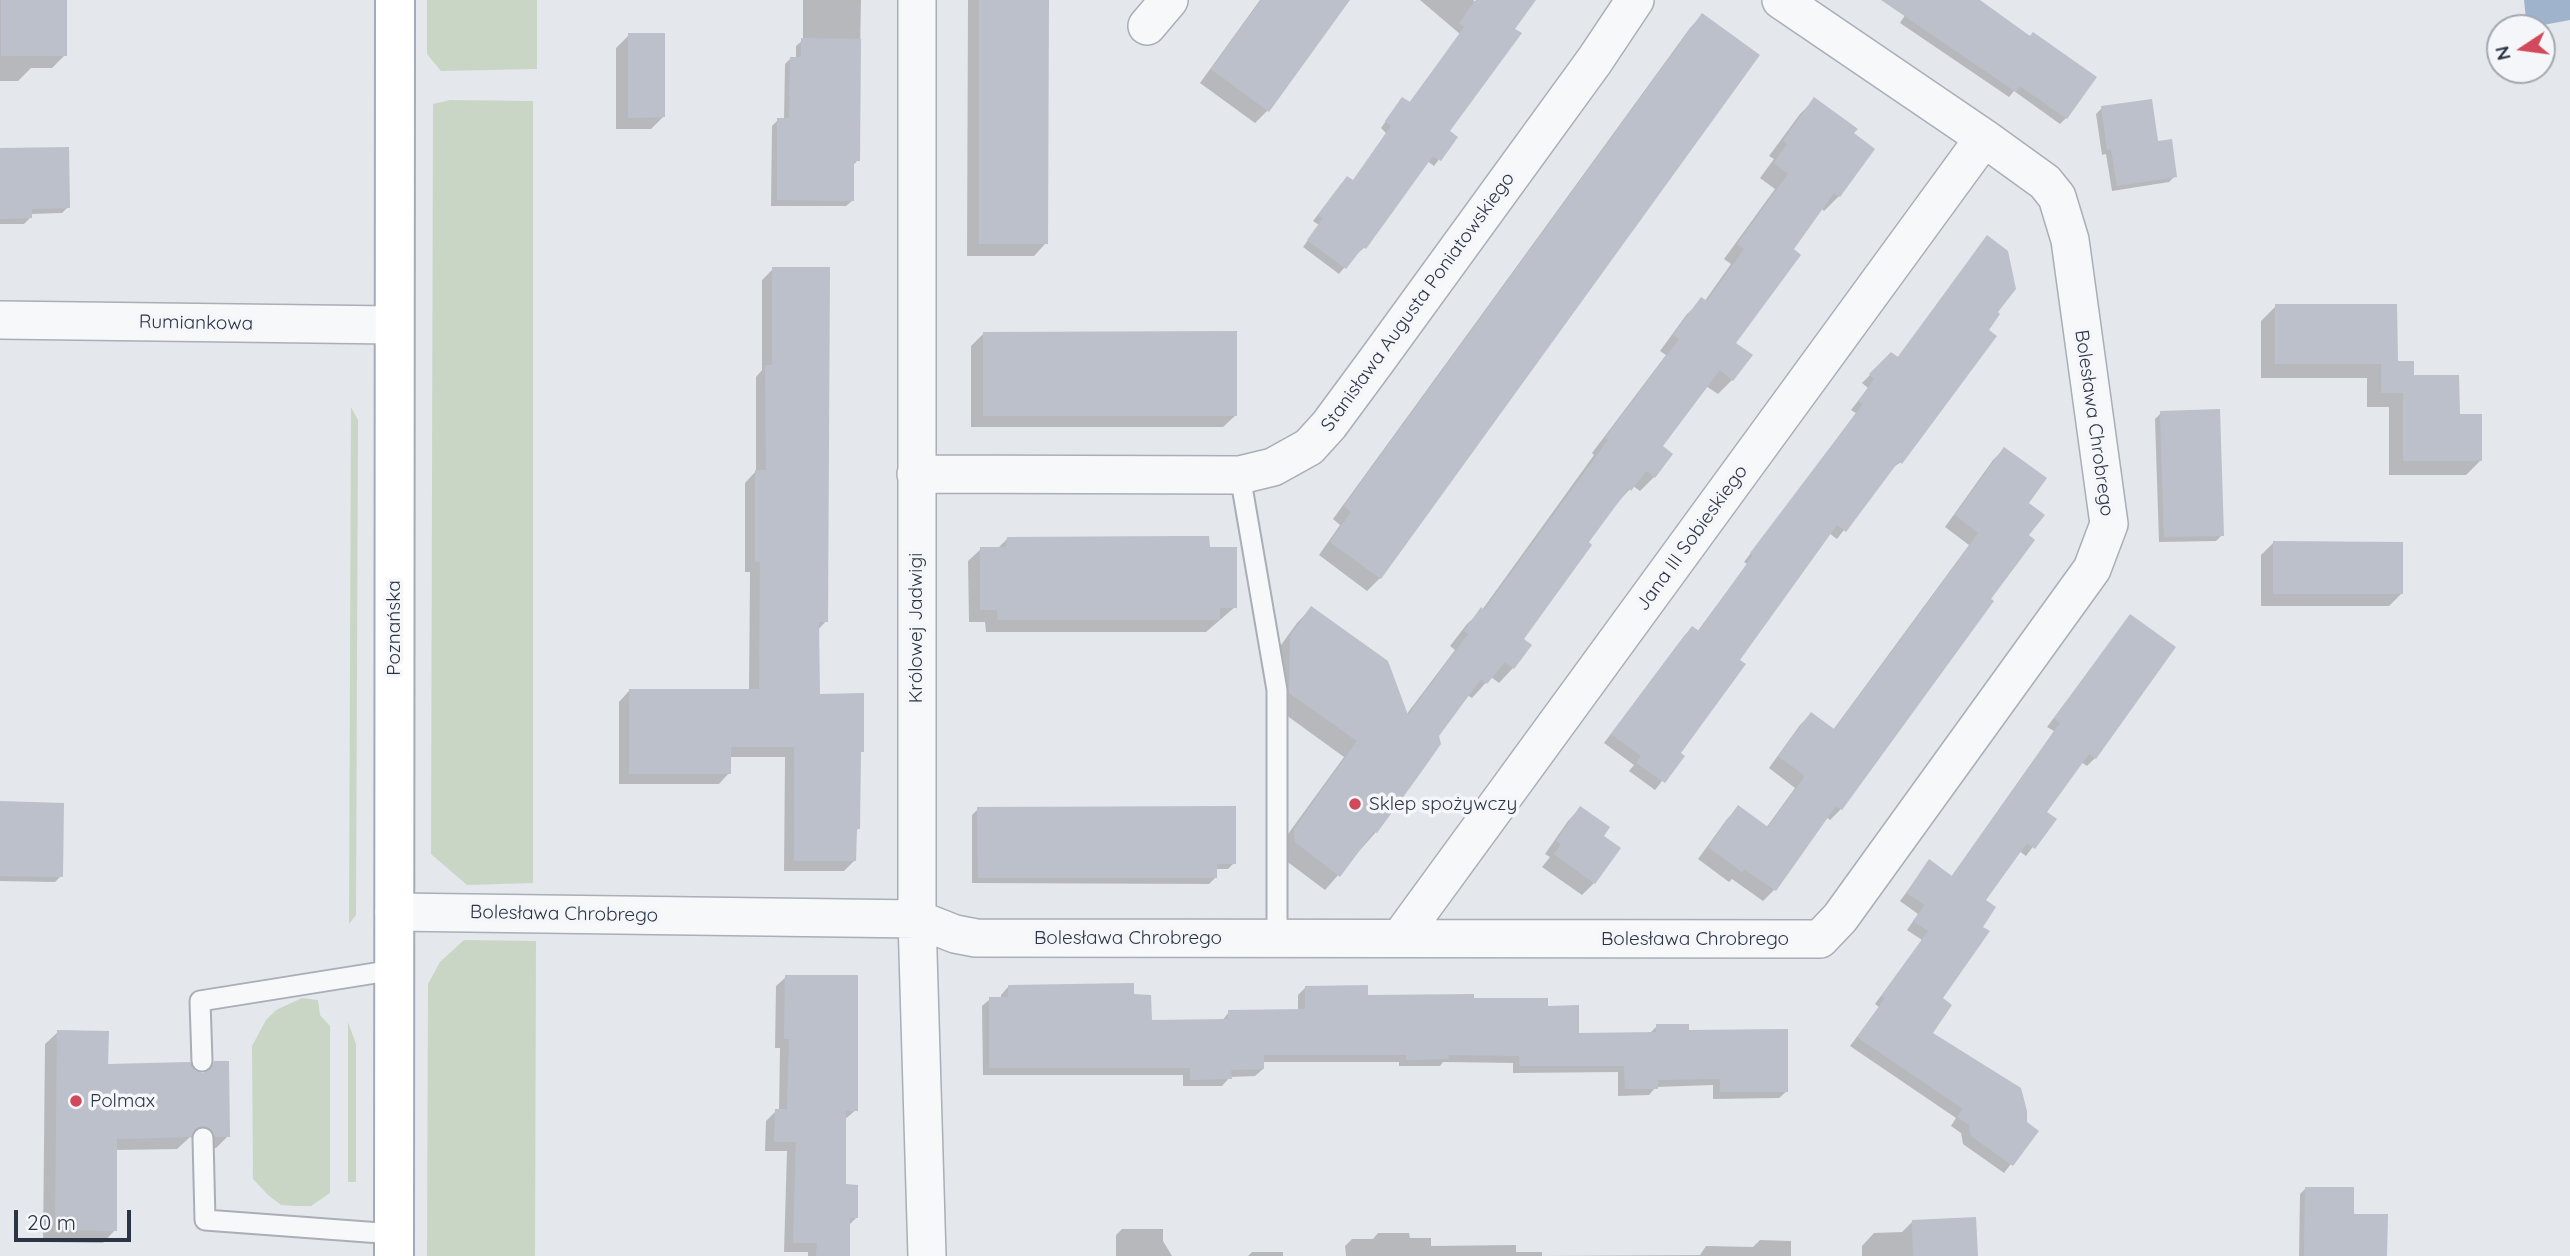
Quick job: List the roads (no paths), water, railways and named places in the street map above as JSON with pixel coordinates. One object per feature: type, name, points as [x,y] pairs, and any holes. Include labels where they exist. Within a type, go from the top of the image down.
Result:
[{"type":"main road","name":"Poznańska","points":[[394,0],[394,1245]]},
{"type":"street","name":"Królowej Jadwigi","points":[[917,0],[917,919],[927,1256]]},
{"type":"street","name":"Stanisława Augusta Poniatowskiego","points":[[916,474],[1240,475],[1255,473],[1290,459],[1309,447],[1329,425],[1595,60],[1634,0]]},
{"type":"street","name":"Bolesława Chrobrego","points":[[394,912],[917,919],[955,934],[976,938],[1820,939],[1848,907],[2092,569],[2109,524],[2070,240],[2057,197],[2045,183],[1984,138],[1780,0]]},
{"type":"street","name":"Jana III Sobieskiego","points":[[1400,938],[1984,138]]},
{"type":"street","name":"Rumiankowa","points":[[0,320],[393,325]]},
{"type":"lane","points":[[1240,475],[1277,690],[1277,938]]},
{"type":"lane","points":[[202,1062],[201,1000],[394,970]]},
{"type":"lane","points":[[203,1138],[205,1220],[394,1245]]},
{"type":"water","points":[[2524,0],[2570,0],[2570,20],[2556,23],[2556,14],[2526,14]]},
{"type":"place","name":"Sklep spożywczy","points":[[1355,804]]},
{"type":"place","name":"Polmax","points":[[76,1101]]}]
